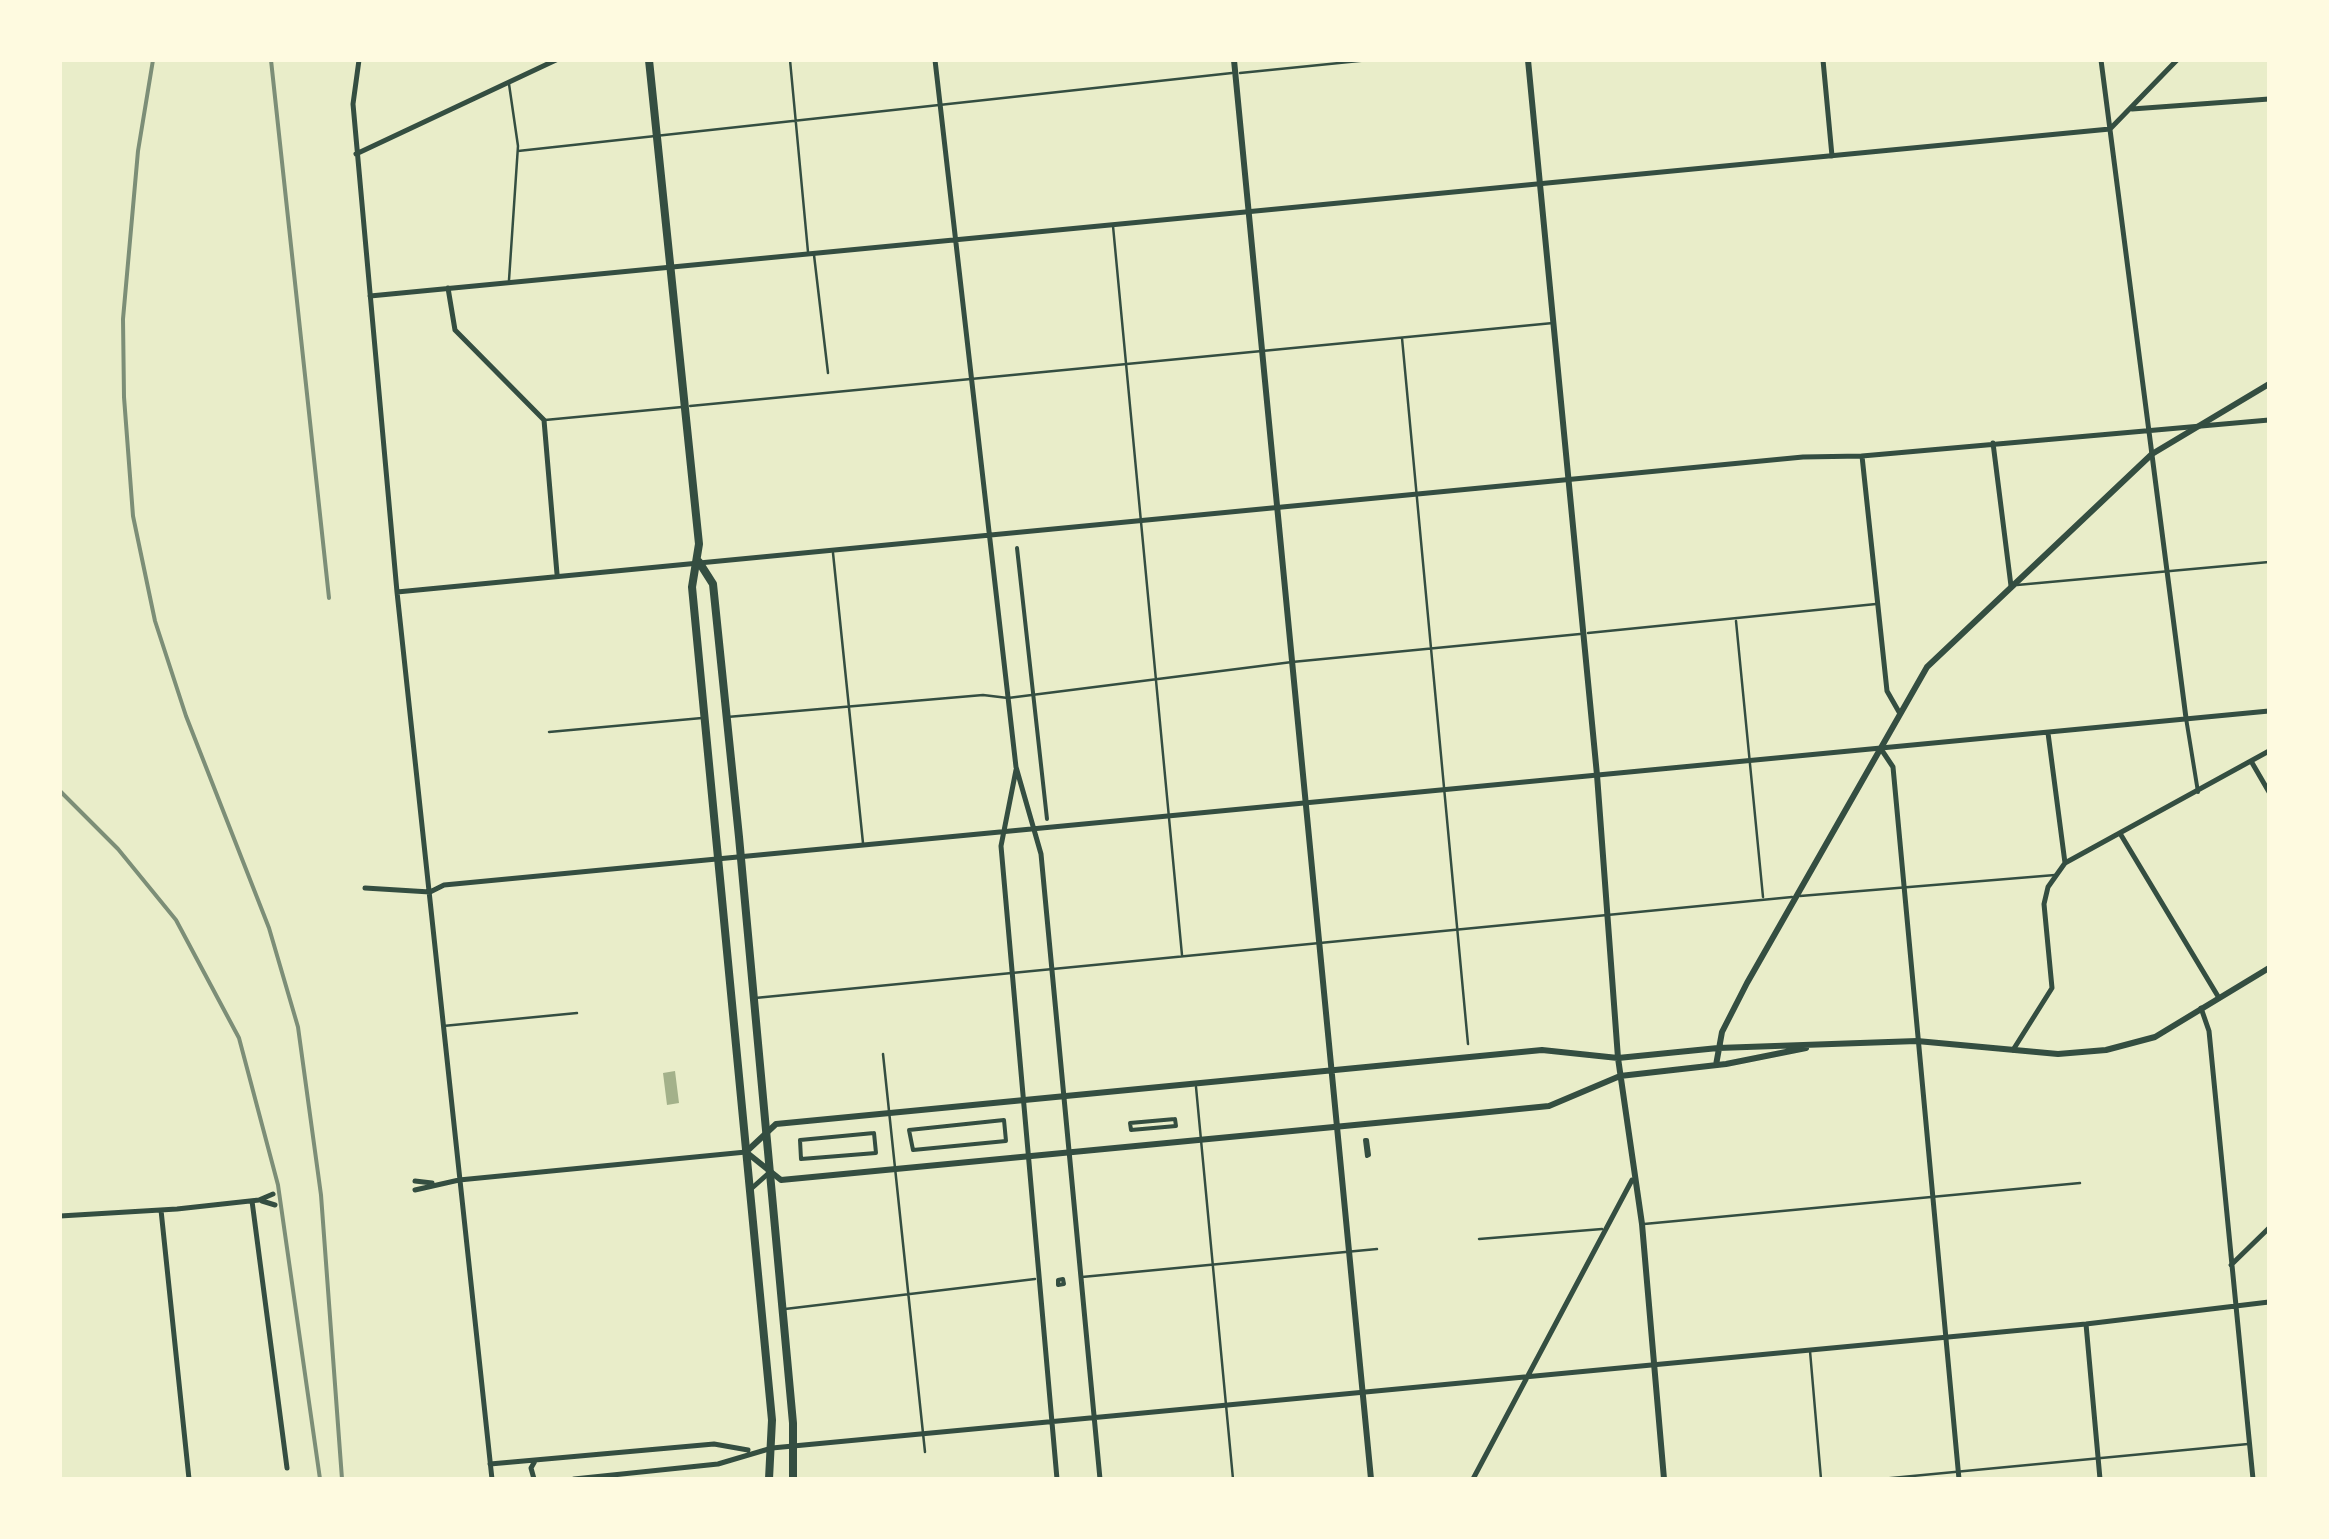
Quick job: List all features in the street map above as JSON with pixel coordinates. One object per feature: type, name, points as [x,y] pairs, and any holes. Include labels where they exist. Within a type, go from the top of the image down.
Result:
[{"type":"main road","points":[[649,60],[699,562],[692,587],[750,1190],[772,1448],[769,1479]]},
{"type":"main road","points":[[699,562],[713,584],[741,857],[784,1309],[795,1446],[792,1479]]},
{"type":"street","points":[[360,60],[353,104],[356,154],[396,592],[492,1479]]},
{"type":"street","points":[[356,154],[556,60]]},
{"type":"street","points":[[935,60],[1016,767],[1035,829],[1052,970],[1100,1479]]},
{"type":"street","points":[[1234,60],[1371,1479]]},
{"type":"street","points":[[1528,60],[1597,775],[1618,1058],[1632,1180],[1642,1224],[1664,1479]]},
{"type":"street","points":[[1823,60],[1832,156]]},
{"type":"street","points":[[2101,60],[2198,792]]},
{"type":"street","points":[[370,296],[2110,129],[2177,60]]},
{"type":"street","points":[[2129,110],[2269,99]]},
{"type":"street","points":[[448,288],[455,330],[544,420],[557,574]]},
{"type":"street","points":[[1716,1065],[1722,1032],[1795,896],[1928,667],[2152,454],[2269,384]]},
{"type":"street","points":[[396,592],[1803,456],[1862,456],[2269,420]]},
{"type":"street","points":[[1992,443],[2011,586]]},
{"type":"street","points":[[1862,456],[1887,691],[1899,712]]},
{"type":"street","points":[[1017,548],[1046,819]]},
{"type":"street","points":[[365,888],[430,892],[444,885],[2269,711]]},
{"type":"street","points":[[2048,732],[2066,863]]},
{"type":"street","points":[[1880,747],[1893,768],[1959,1475]]},
{"type":"street","points":[[2014,1050],[2051,997],[2044,904],[2055,875],[2066,863],[2269,751]]},
{"type":"street","points":[[2251,762],[2269,792]]},
{"type":"street","points":[[1016,767],[1001,846],[1058,1479]]},
{"type":"street","points":[[2121,835],[2219,998]]},
{"type":"street","points":[[415,1190],[460,1180],[746,1152],[776,1124],[1542,1050],[1618,1058],[1718,1048],[1806,1048],[1918,1041],[2086,1052],[2155,1036],[2269,968]]},
{"type":"street","points":[[2202,1008],[2208,1031],[2253,1479]]},
{"type":"street","points":[[746,1152],[781,1180],[1549,1106],[1620,1076],[1716,1065],[1806,1048]]},
{"type":"street","points":[[1004,1120],[1006,1142],[912,1150],[910,1130],[1004,1120]]},
{"type":"street","points":[[1175,1120],[1176,1126],[1130,1130],[1130,1123],[1175,1120]]},
{"type":"street","points":[[874,1133],[876,1153],[801,1159],[800,1140],[874,1133]]},
{"type":"street","points":[[750,1190],[770,1172]]},
{"type":"street","points":[[415,1180],[435,1184]]},
{"type":"street","points":[[1473,1479],[1632,1180]]},
{"type":"street","points":[[60,1216],[255,1201],[273,1194]]},
{"type":"street","points":[[255,1201],[274,1205]]},
{"type":"street","points":[[255,1201],[287,1468]]},
{"type":"street","points":[[162,1210],[189,1479]]},
{"type":"street","points":[[2231,1264],[2269,1228]]},
{"type":"street","points":[[574,1479],[718,1464],[750,1451],[772,1448],[2086,1324],[2269,1302]]},
{"type":"street","points":[[2086,1324],[2100,1479]]},
{"type":"street","points":[[490,1464],[714,1444],[750,1451]]},
{"type":"street","points":[[534,1479],[531,1468],[538,1460]]},
{"type":"lane","points":[[790,60],[828,373]]},
{"type":"lane","points":[[518,151],[796,118],[1369,60]]},
{"type":"lane","points":[[508,81],[518,151],[509,282]]},
{"type":"lane","points":[[1113,225],[1182,956]]},
{"type":"lane","points":[[544,420],[1553,322]]},
{"type":"lane","points":[[1402,338],[1441,789],[1468,1044]]},
{"type":"lane","points":[[833,550],[863,845]]},
{"type":"lane","points":[[2011,586],[2269,562]]},
{"type":"lane","points":[[726,717],[982,695],[1008,698],[1292,662],[1876,604]]},
{"type":"lane","points":[[1736,619],[1763,898]]},
{"type":"lane","points":[[549,732],[704,718]]},
{"type":"lane","points":[[754,998],[1606,912],[1904,884],[2055,875]]},
{"type":"lane","points":[[442,1026],[576,1012]]},
{"type":"lane","points":[[882,1054],[924,1452]]},
{"type":"lane","points":[[1194,1074],[1233,1479]]},
{"type":"lane","points":[[1642,1224],[2080,1183]]},
{"type":"lane","points":[[1480,1239],[1606,1228]]},
{"type":"lane","points":[[1080,1277],[1377,1250]]},
{"type":"lane","points":[[784,1309],[1040,1278]]},
{"type":"lane","points":[[1810,1348],[1821,1479]]},
{"type":"lane","points":[[1881,1479],[1959,1475],[2248,1444]]},
{"type":"shaded area","points":[[675,1071],[679,1103],[667,1105],[663,1073]]},
{"type":"railway","points":[[153,60],[138,151],[123,319],[133,516],[155,621],[186,716],[269,928],[298,1027],[321,1195],[342,1479]]},
{"type":"railway","points":[[271,60],[329,598]]},
{"type":"railway","points":[[60,791],[118,849],[176,920],[239,1038],[278,1185],[320,1479]]}]
